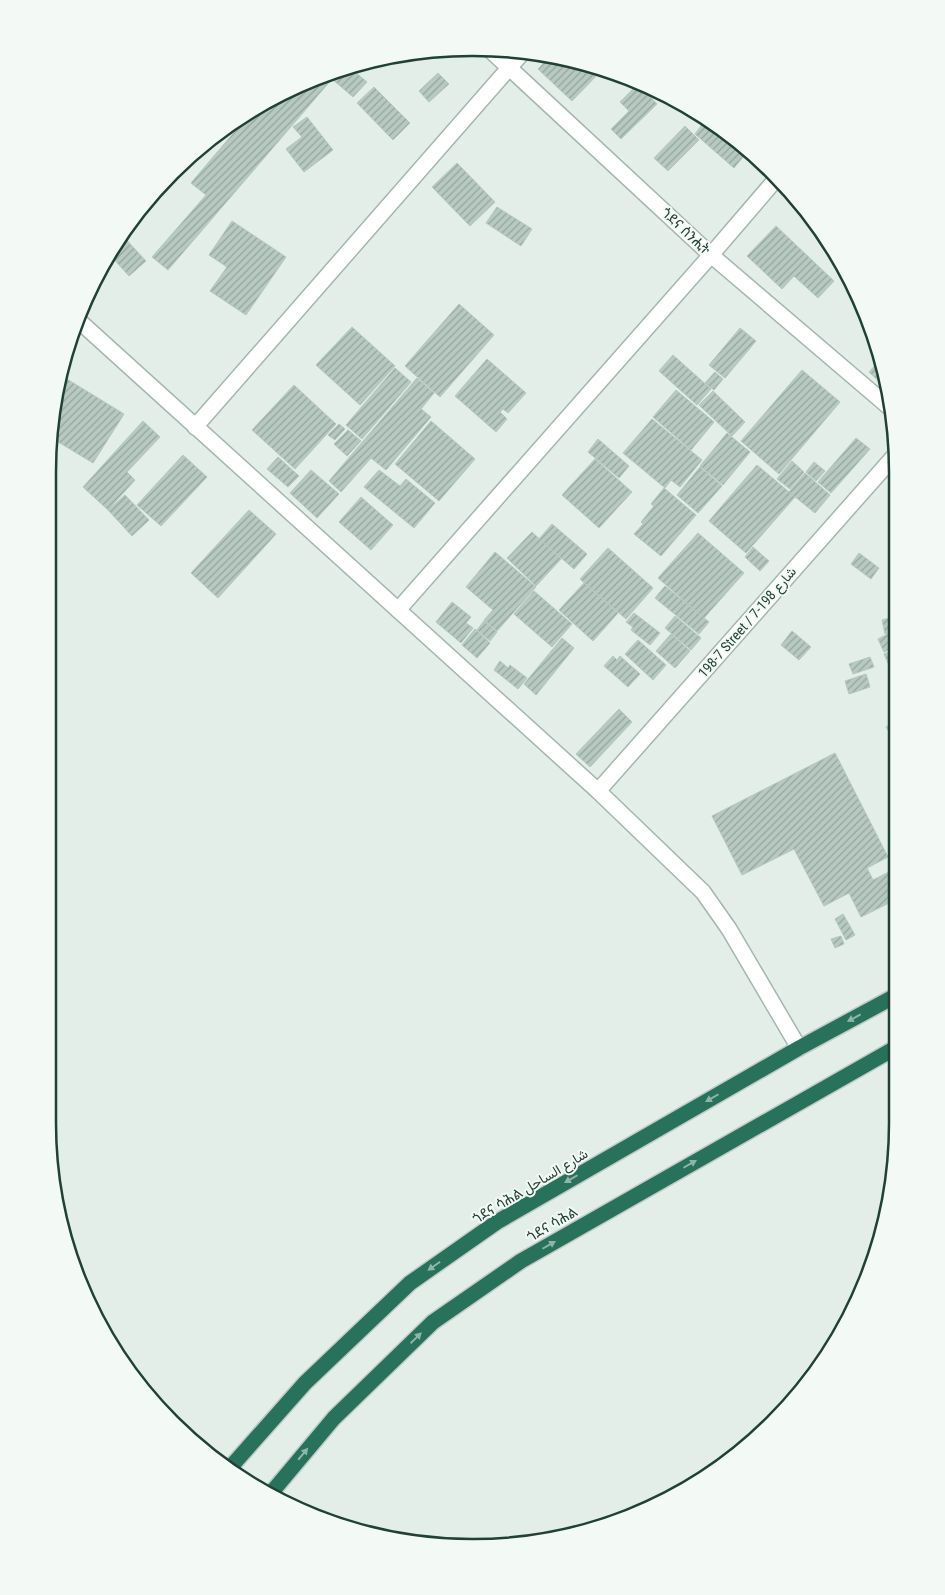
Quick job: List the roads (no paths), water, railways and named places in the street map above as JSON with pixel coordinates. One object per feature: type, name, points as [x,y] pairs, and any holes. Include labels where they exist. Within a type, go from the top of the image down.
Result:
[{"type":"highway","name":"ጎደና ሳሕል شارع الساحل","points":[[234,1464],[305,1383],[410,1283],[497,1222],[799,1048],[889,999]]},
{"type":"highway","name":"ጎደና ሳሕል","points":[[275,1489],[334,1418],[432,1322],[521,1261],[889,1052]]},
{"type":"street","name":"ጎደና ሰንሒት","points":[[498,57],[711,255],[883,401]]},
{"type":"street","points":[[195,427],[517,59]]},
{"type":"street","points":[[398,610],[772,184]]},
{"type":"street","points":[[83,325],[598,791],[703,892],[729,929],[799,1048]]},
{"type":"street","name":"198-7 Street / شارع 198-7","points":[[598,791],[889,462]]}]
